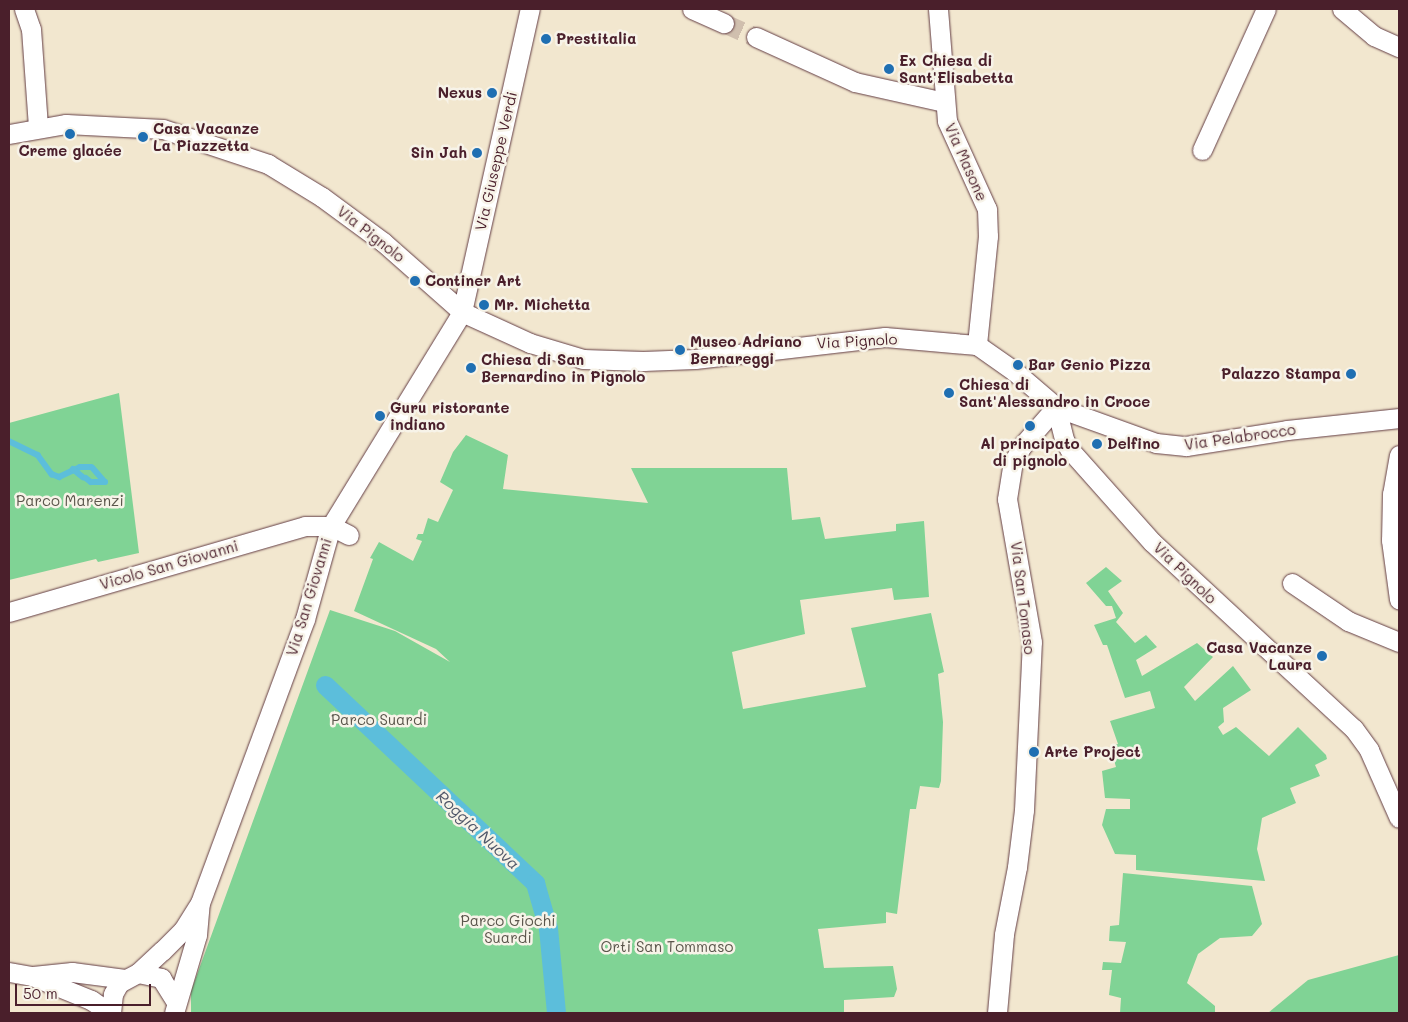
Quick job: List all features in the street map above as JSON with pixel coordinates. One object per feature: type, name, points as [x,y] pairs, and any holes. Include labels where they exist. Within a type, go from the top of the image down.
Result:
[{"type":"street","points":[[24,9],[31,29],[38,128]]},
{"type":"street","name":"Via Giuseppe Verdi","points":[[462,312],[530,9]]},
{"type":"street","points":[[692,9],[724,23]]},
{"type":"street","name":"Via Masone","points":[[938,9],[947,121],[987,209],[988,236],[977,345]]},
{"type":"street","points":[[1202,150],[1266,9]]},
{"type":"street","points":[[1342,9],[1374,36],[1399,47]]},
{"type":"street","points":[[756,37],[854,82],[944,102]]},
{"type":"street","name":"Via Pignolo","points":[[9,134],[66,124],[163,129],[268,164],[322,196],[375,236],[462,312],[530,343],[583,359],[643,361],[695,358],[885,337],[977,345],[1014,370],[1056,407],[1064,440],[1070,450],[1109,495],[1200,590],[1354,729],[1369,750],[1399,818]]},
{"type":"street","name":"Via San Giovanni","points":[[110,1013],[113,994],[184,930],[200,903],[305,619],[331,526],[462,312]]},
{"type":"street","name":"Via Pelabrocco","points":[[1056,407],[1156,443],[1186,446],[1287,430],[1399,418]]},
{"type":"street","name":"Via San Tomaso","points":[[997,1013],[1004,934],[1024,810],[1032,642],[1007,499],[1013,463],[1022,447],[1056,407]]},
{"type":"street","points":[[1399,455],[1392,494],[1391,540],[1399,599]]},
{"type":"street","name":"Vicolo San Giovanni","points":[[9,612],[305,526],[331,526]]},
{"type":"street","points":[[331,526],[349,536]]},
{"type":"street","points":[[1292,583],[1348,621],[1399,642]]},
{"type":"street","name":"Via San Giovanni","points":[[174,1007],[197,935],[200,903]]},
{"type":"street","points":[[9,972],[32,976],[91,1000],[110,1013]]},
{"type":"street","points":[[32,976],[72,972],[131,976]]},
{"type":"street","name":"Via San Giovanni","points":[[131,976],[161,978],[174,1007]]},
{"type":"green space","name":"Parco Marenzi","points":[[119,393],[139,553],[98,562],[96,559],[9,580],[9,423]]},
{"type":"green space","points":[[466,435],[508,455],[503,489],[648,503],[631,468],[787,468],[792,520],[820,517],[825,539],[896,531],[896,524],[924,521],[929,597],[894,600],[892,588],[800,600],[805,634],[732,652],[743,709],[866,687],[851,628],[931,613],[944,672],[938,674],[943,722],[941,781],[939,788],[920,786],[916,809],[910,809],[897,914],[886,912],[886,923],[818,929],[824,968],[893,966],[897,989],[894,997],[844,1000],[844,1013],[191,1013],[191,991],[330,610],[395,631],[450,662],[436,649],[354,611],[373,559],[370,558],[379,542],[413,561],[422,541],[416,539],[418,534],[423,534],[428,518],[438,522],[453,490],[440,482],[453,452]]},
{"type":"green space","points":[[1106,567],[1122,581],[1108,591],[1123,613],[1116,622],[1135,643],[1146,635],[1157,647],[1136,660],[1142,676],[1197,643],[1213,657],[1184,687],[1195,701],[1233,666],[1251,690],[1223,708],[1224,722],[1218,727],[1223,735],[1236,727],[1269,756],[1298,727],[1326,755],[1327,759],[1315,765],[1320,776],[1290,788],[1296,803],[1262,818],[1257,849],[1265,881],[1136,870],[1136,855],[1115,854],[1102,825],[1106,809],[1130,809],[1130,799],[1105,798],[1102,771],[1116,767],[1110,746],[1118,744],[1110,721],[1155,708],[1150,691],[1125,698],[1107,645],[1103,645],[1094,625],[1116,618],[1112,606],[1106,606],[1086,583]]},
{"type":"green space","points":[[1123,873],[1252,886],[1262,924],[1252,936],[1220,938],[1198,954],[1187,983],[1215,1006],[1215,1013],[1120,1013],[1121,998],[1109,995],[1112,970],[1102,970],[1103,962],[1121,963],[1126,942],[1109,941],[1110,926],[1119,925]]},
{"type":"green space","points":[[1399,955],[1399,1013],[1268,1013],[1308,980]]},
{"type":"waterway","points":[[9,441],[38,455],[52,474],[59,477],[80,467],[91,467]]},
{"type":"waterway","points":[[93,468],[105,482]]},
{"type":"waterway","points":[[73,469],[83,477]]},
{"type":"waterway","points":[[86,478],[91,482],[105,482]]},
{"type":"waterway","name":"Roggia Nuova","points":[[325,685],[535,883],[548,928],[556,1013]]},
{"type":"tunnel","points":[[724,23],[756,37]]},
{"type":"place","name":"Prestitalia","points":[[546,39]]},
{"type":"place","name":"Ex Chiesa di Sant'Elisabetta","points":[[889,69]]},
{"type":"place","name":"Nexus","points":[[492,93]]},
{"type":"place","name":"Creme glacée","points":[[70,134]]},
{"type":"place","name":"Casa Vacanze La Piazzetta","points":[[143,137]]},
{"type":"place","name":"Sin Jah","points":[[477,153]]},
{"type":"place","name":"Continer Art","points":[[415,281]]},
{"type":"place","name":"Mr. Michetta","points":[[484,305]]},
{"type":"place","name":"Museo Adriano Bernareggi","points":[[680,350]]},
{"type":"place","name":"Bar Genio Pizza","points":[[1018,365]]},
{"type":"place","name":"Chiesa di San Bernardino in Pignolo","points":[[471,368]]},
{"type":"place","name":"Palazzo Stampa","points":[[1351,374]]},
{"type":"place","name":"Chiesa di Sant'Alessandro in Croce","points":[[949,393]]},
{"type":"place","name":"Guru ristorante indiano","points":[[380,416]]},
{"type":"place","name":"Al principato di pignolo","points":[[1030,426]]},
{"type":"place","name":"Delfino","points":[[1097,444]]},
{"type":"place","name":"Casa Vacanze Laura","points":[[1322,656]]},
{"type":"place","name":"Arte Project","points":[[1034,752]]},
{"type":"park label","name":"Parco Suardi","points":[[379,720]]},
{"type":"park label","name":"Parco Giochi Suardi","points":[[508,928]]},
{"type":"park label","name":"Orti San Tommaso","points":[[667,947]]}]
